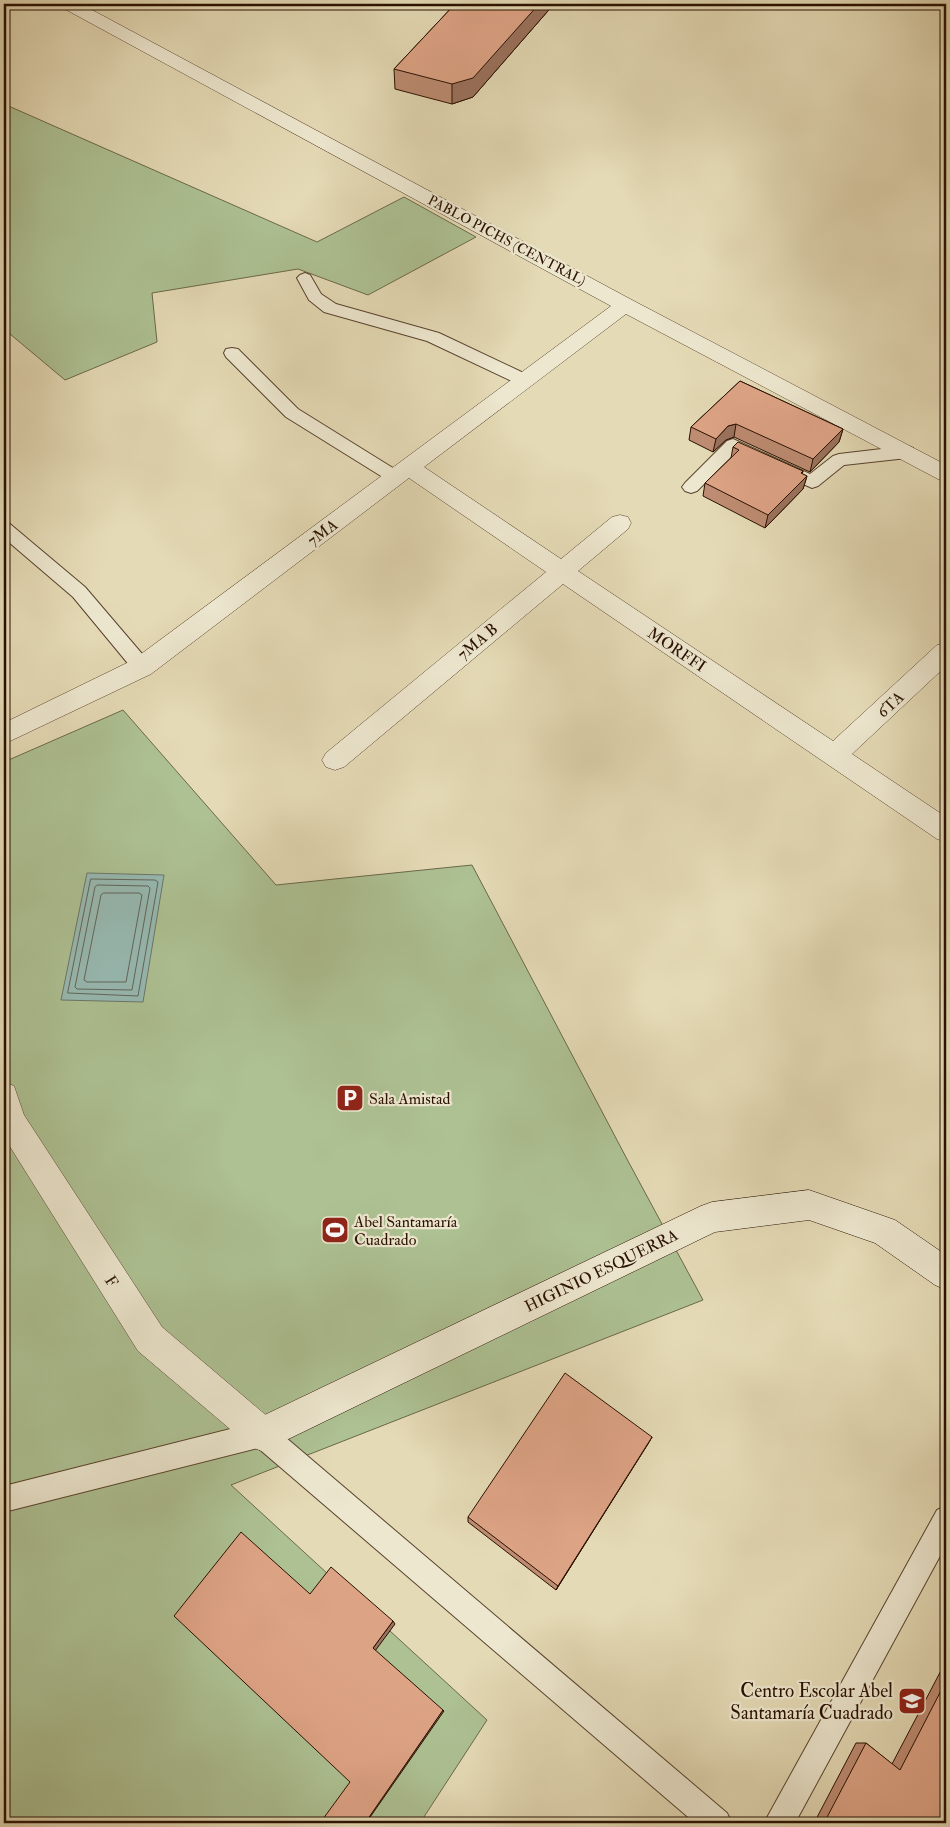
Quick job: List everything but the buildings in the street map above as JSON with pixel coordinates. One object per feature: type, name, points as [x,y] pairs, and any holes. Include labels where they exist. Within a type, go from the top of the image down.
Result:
[{"type":"street","name":"PABLO PICHS (CENTRAL)","points":[[69,4],[625,304],[946,474]]},
{"type":"street","name":"7MA","points":[[4,734],[142,667],[625,304]]},
{"type":"street","name":"MORFFI","points":[[401,472],[562,571],[946,831]]},
{"type":"street","name":"7MA B","points":[[335,760],[620,523]]},
{"type":"street","name":"6TA","points":[[834,755],[946,652]]},
{"type":"street","name":"F","points":[[4,1096],[10,1120],[150,1339],[262,1434]]},
{"type":"street","name":"HIGINIO ESQUERRA","points":[[262,1434],[712,1217],[809,1205],[884,1231],[946,1274]]},
{"type":"lane","points":[[305,278],[314,297],[330,308],[433,337],[524,380]]},
{"type":"lane","points":[[232,353],[292,413],[401,472]]},
{"type":"lane","points":[[691,486],[733,445],[812,482],[839,460],[907,452]]},
{"type":"lane","points":[[4,528],[79,592],[142,667]]},
{"type":"lane","points":[[4,1498],[262,1434],[717,1823]]},
{"type":"lane","points":[[779,1823],[946,1519]]},
{"type":"green space","points":[[4,104],[317,242],[404,197],[476,237],[368,295],[298,269],[152,293],[157,342],[65,380],[4,329]]},
{"type":"green space","name":"Abel Santamaría Cuadrado","points":[[123,710],[276,885],[472,865],[703,1300],[231,1485],[487,1720],[420,1823],[4,1823],[4,762]]},
{"type":"water","points":[[87,873],[164,875],[143,1002],[61,1000]]},
{"type":"place","name":"Sala Amistad","points":[[350,1098]]},
{"type":"place","name":"Abel Santamaría Cuadrado","points":[[335,1230]]},
{"type":"place","name":"Centro Escolar Abel Santamaría Cuadrado","points":[[912,1701]]}]
